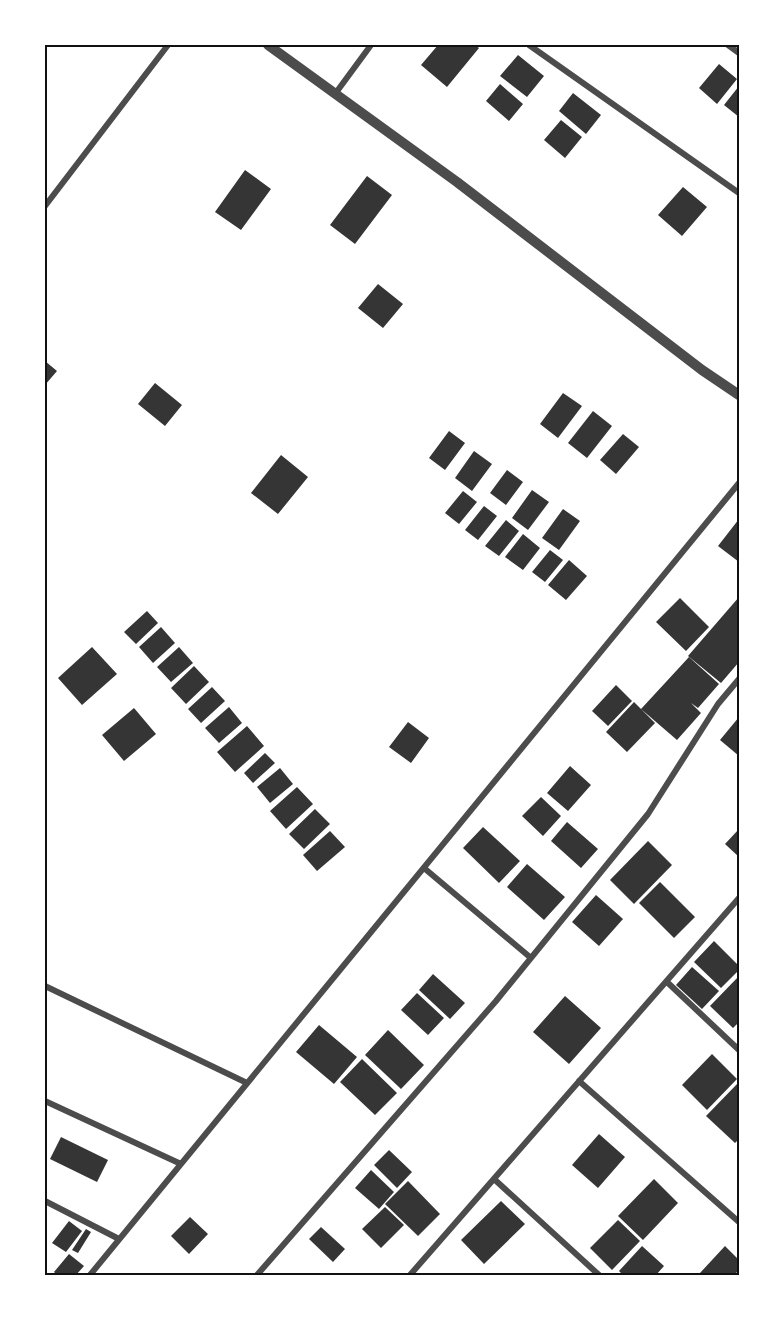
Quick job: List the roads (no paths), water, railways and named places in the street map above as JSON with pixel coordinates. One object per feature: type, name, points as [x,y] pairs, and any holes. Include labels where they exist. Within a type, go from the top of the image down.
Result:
[{"type":"street","points":[[45,206],[168,45]]},
{"type":"street","points":[[268,45],[456,182],[702,370],[739,395]]},
{"type":"street","points":[[335,94],[371,45]]},
{"type":"street","points":[[529,45],[739,194]]},
{"type":"street","points":[[728,45],[739,53]]},
{"type":"street","points":[[90,1275],[739,483]]},
{"type":"street","points":[[258,1275],[496,1001],[648,814],[718,704],[739,679]]},
{"type":"street","points":[[424,868],[531,958]]},
{"type":"street","points":[[410,1275],[739,898]]},
{"type":"street","points":[[667,982],[739,1050]]},
{"type":"street","points":[[45,986],[247,1083]]},
{"type":"street","points":[[579,1081],[739,1222]]},
{"type":"street","points":[[45,1101],[181,1164]]},
{"type":"street","points":[[494,1179],[599,1275]]},
{"type":"street","points":[[45,1201],[119,1239]]}]
